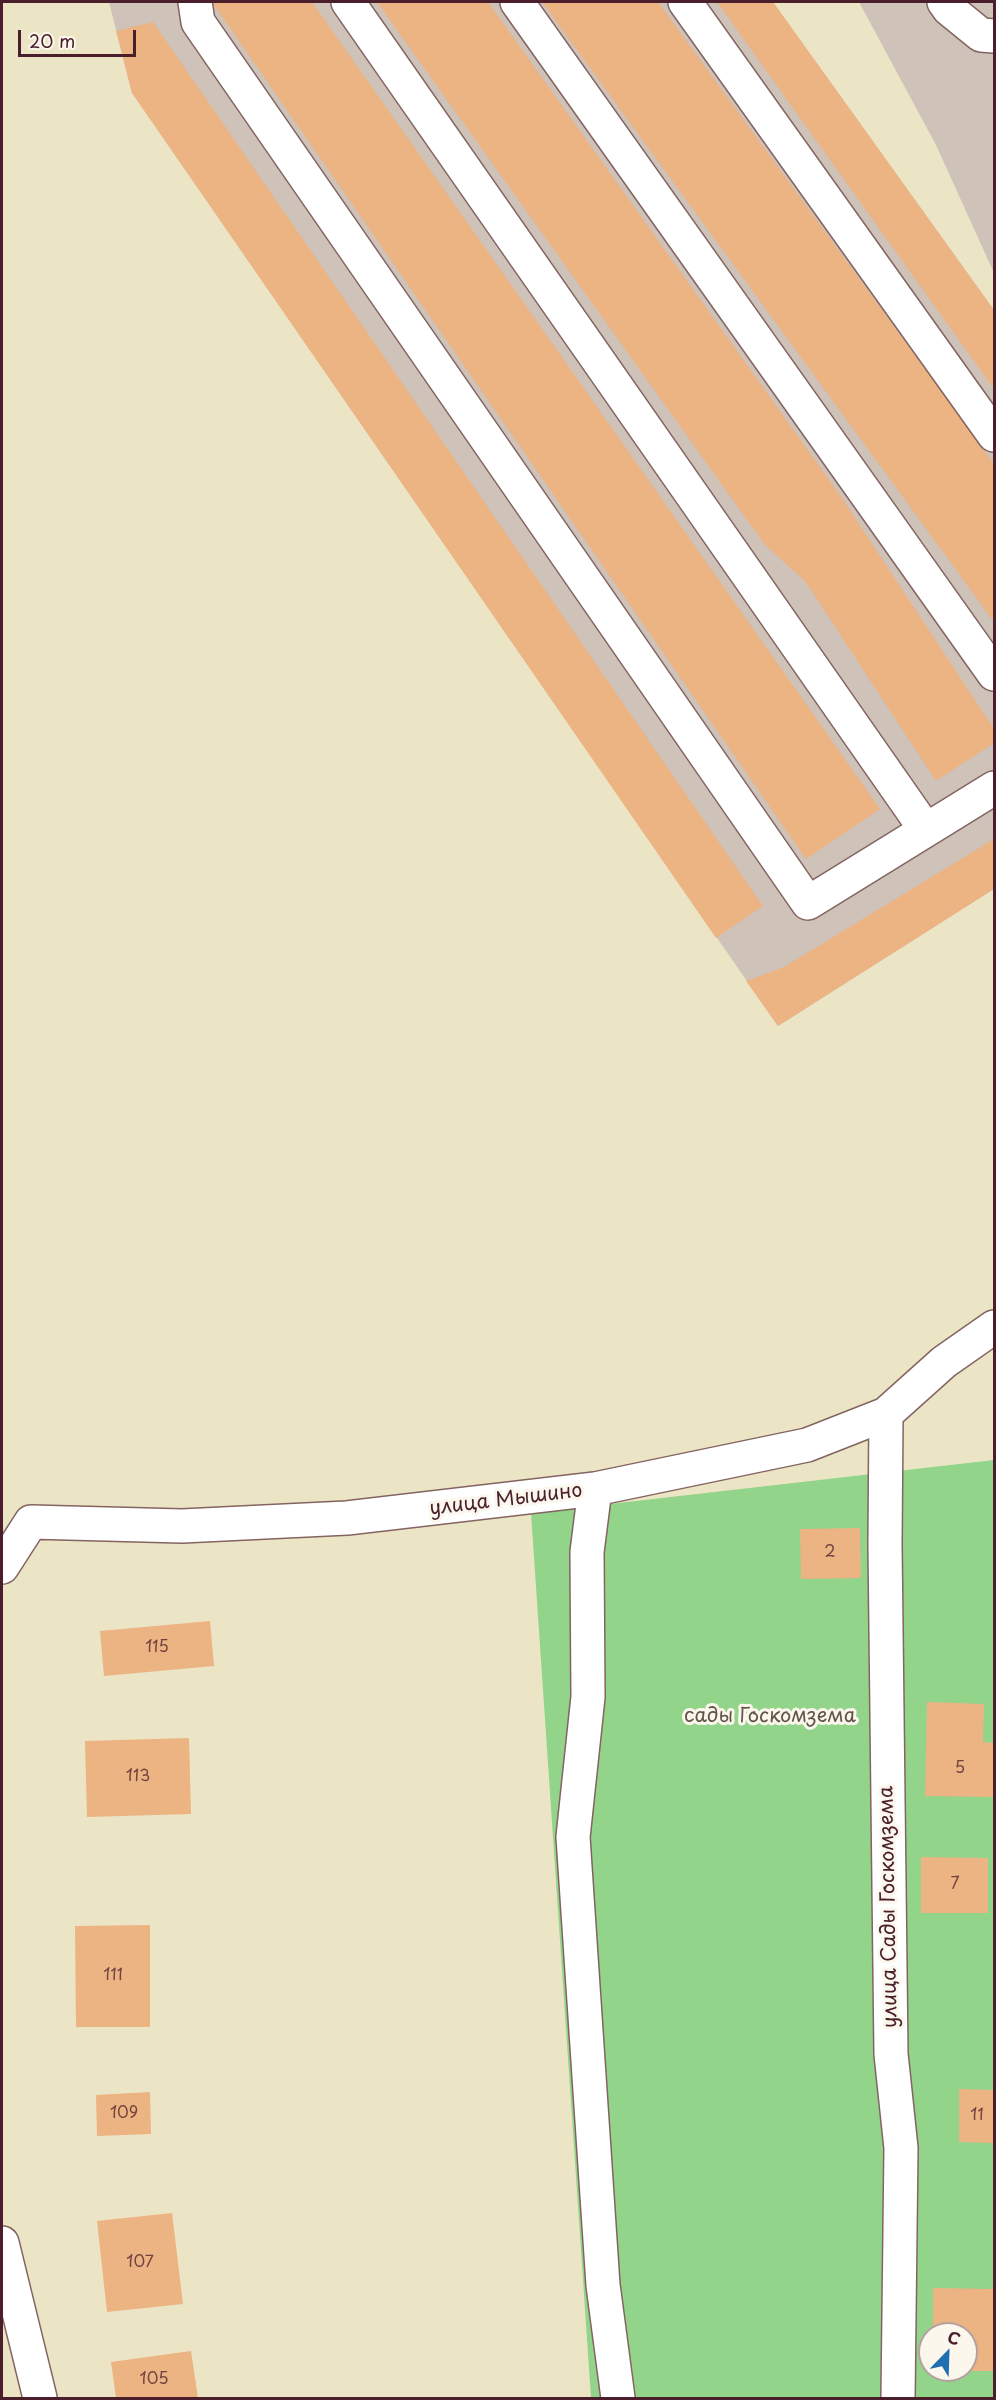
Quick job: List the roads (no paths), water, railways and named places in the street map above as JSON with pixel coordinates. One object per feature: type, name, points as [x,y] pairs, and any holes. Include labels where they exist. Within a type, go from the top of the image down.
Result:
[{"type":"street","points":[[195,2],[198,22],[808,903],[994,788]]},
{"type":"street","points":[[348,2],[926,830]]},
{"type":"street","points":[[517,2],[994,674]]},
{"type":"street","points":[[685,2],[994,435]]},
{"type":"street","points":[[944,2],[949,9],[981,35],[994,36]]},
{"type":"street","name":"улица Мышино","points":[[2,1567],[16,1522],[182,1526],[347,1518],[595,1489],[807,1445],[886,1414],[944,1362],[994,1327]]},
{"type":"street","name":"улица Сады Госкомзема","points":[[886,1414],[885,1544],[891,2054],[901,2148],[898,2398]]},
{"type":"street","points":[[595,1489],[587,1552],[588,1697],[573,1837],[603,2285],[618,2398]]},
{"type":"street","points":[[2,2243],[40,2398]]},
{"type":"park label","name":"сады Госкомзема","points":[[770,1716]]}]
